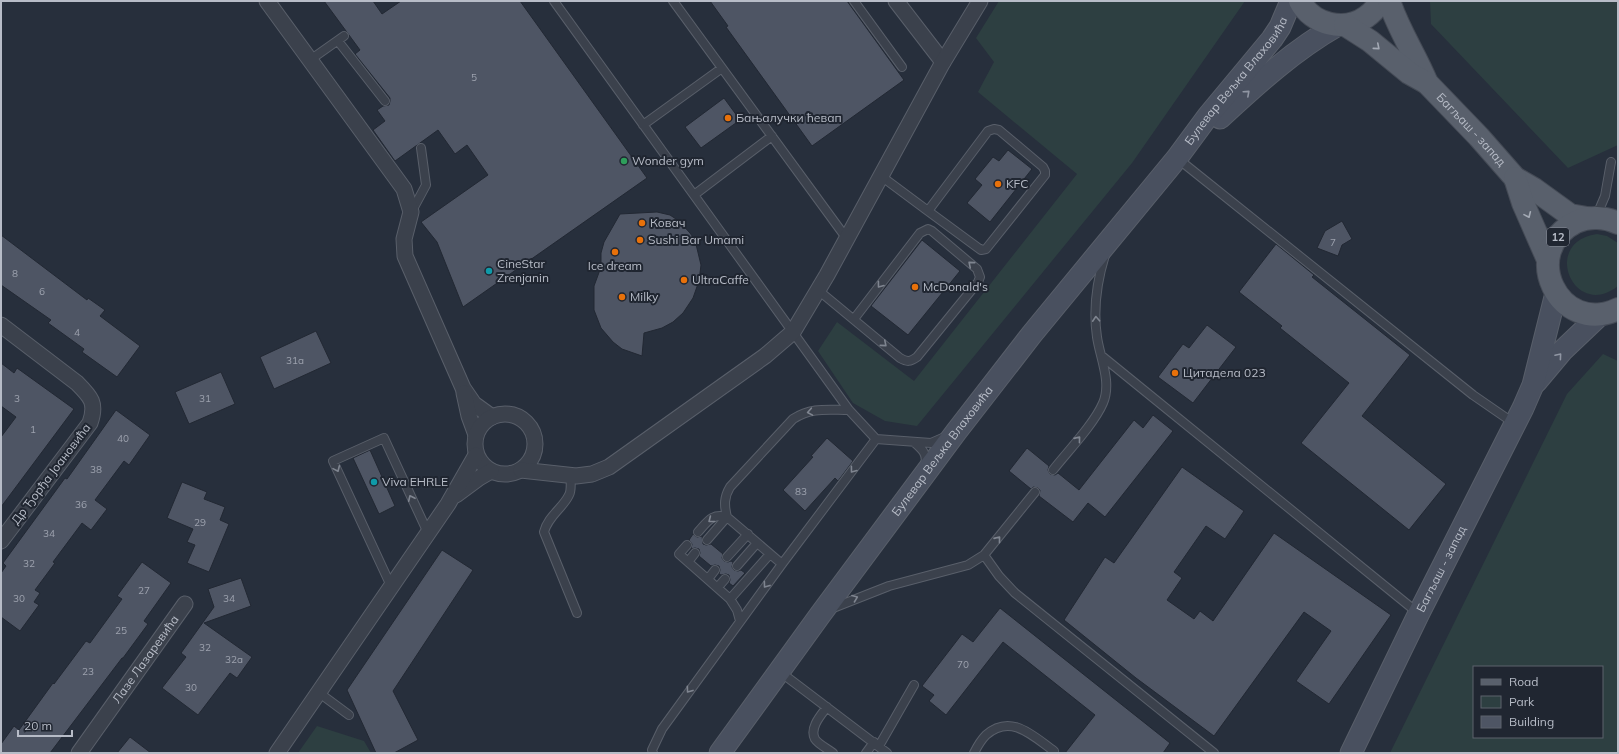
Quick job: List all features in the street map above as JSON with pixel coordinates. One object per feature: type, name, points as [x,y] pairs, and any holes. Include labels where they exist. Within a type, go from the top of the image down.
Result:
[{"type":"main road","name":"Булевар Вељка Влаховића","points":[[720,753],[778,671],[956,432],[1032,334],[1178,158],[1208,116],[1272,39],[1280,27],[1291,1]]},
{"type":"main road","name":"12","points":[[1300,1],[1311,15],[1324,22],[1342,25]]},
{"type":"main road","points":[[1342,25],[1356,22],[1367,17],[1381,1]]},
{"type":"main road","name":"Багљаш - запад","points":[[1389,1],[1398,26],[1427,83]]},
{"type":"main road","name":"Булевар Вељка Влаховића","points":[[1178,158],[1274,69],[1306,45],[1342,25]]},
{"type":"main road","name":"Багљаш - запад","points":[[1342,25],[1370,41],[1409,73],[1427,83],[1479,137],[1515,178],[1570,215],[1603,220]]},
{"type":"main road","name":"Багљаш - запад","points":[[1515,178],[1523,203],[1548,260]]},
{"type":"main road","name":"12","points":[[1603,220],[1575,223],[1564,230],[1553,243],[1548,260],[1550,280],[1560,299],[1572,308],[1586,314],[1611,315]]},
{"type":"main road","name":"Багљаш - запад","points":[[1351,753],[1419,613],[1516,424],[1533,385],[1556,293]]},
{"type":"main road","name":"Багљаш - запад","points":[[1533,385],[1562,351],[1611,315]]},
{"type":"street","points":[[267,1],[404,189],[411,212],[404,239],[405,256],[463,388],[474,404],[492,417]]},
{"type":"street","points":[[896,1],[943,62]]},
{"type":"street","points":[[463,388],[469,416],[476,435],[476,455],[491,471],[506,474],[521,470],[565,475],[592,474],[609,467],[759,361],[793,332],[847,239],[943,62],[980,1]]},
{"type":"street","name":"Др Ђорђа Јоановића","points":[[1,325],[77,383],[87,393],[94,405],[94,413],[90,423],[1,541]]},
{"type":"street","points":[[476,435],[485,422],[492,417],[507,414],[522,420],[532,432],[535,447],[526,466],[521,470]]},
{"type":"street","points":[[533,454],[565,475]]},
{"type":"street","points":[[277,753],[452,498],[476,455]]},
{"type":"street","points":[[452,498],[491,471]]},
{"type":"street","name":"Лазе Лазаревића","points":[[79,753],[185,604]]},
{"type":"lane","points":[[554,1],[849,410],[876,439],[931,442],[956,432]]},
{"type":"lane","points":[[673,1],[847,239]]},
{"type":"lane","points":[[855,1],[902,67]]},
{"type":"lane","points":[[310,60],[341,38],[385,101]]},
{"type":"lane","points":[[643,125],[722,68]]},
{"type":"lane","points":[[881,176],[928,211],[981,250],[986,249],[1044,175],[1045,171],[1043,167],[999,130],[994,128],[988,131],[928,211]]},
{"type":"lane","points":[[694,195],[772,136]]},
{"type":"lane","points":[[411,212],[426,185],[421,148]]},
{"type":"lane","points":[[1178,158],[1473,395],[1516,424]]},
{"type":"lane","points":[[1603,220],[1605,196],[1611,162]]},
{"type":"lane","points":[[1603,220],[1605,196]]},
{"type":"lane","points":[[818,290],[854,320],[900,358],[906,361],[912,361],[917,357],[978,282],[979,273],[977,269],[932,231],[928,229],[923,230],[854,320]]},
{"type":"lane","points":[[1054,470],[1097,415],[1104,402],[1105,371],[1103,357],[1097,338],[1096,305],[1099,279],[1110,239]]},
{"type":"lane","points":[[1103,357],[1419,613]]},
{"type":"lane","points":[[727,516],[724,501],[730,487],[793,420],[803,413],[811,411],[849,410]]},
{"type":"lane","points":[[391,586],[334,461],[384,438],[428,533]]},
{"type":"lane","points":[[653,753],[652,750],[662,729],[782,564],[876,439]]},
{"type":"lane","points":[[914,442],[925,452],[927,460],[922,477]]},
{"type":"lane","points":[[565,475],[570,494],[551,517],[544,532],[577,613]]},
{"type":"lane","points":[[820,615],[839,604],[882,588],[968,565],[984,555],[1035,492]]},
{"type":"lane","points":[[698,532],[711,518],[718,514],[727,516],[782,564]]},
{"type":"lane","points":[[707,540],[727,516]]},
{"type":"lane","points":[[727,557],[748,534]]},
{"type":"lane","points":[[737,566],[758,543]]},
{"type":"lane","points":[[686,545],[679,554],[730,599],[737,610],[740,621]]},
{"type":"lane","points":[[688,562],[695,553]]},
{"type":"lane","points":[[730,599],[770,554]]},
{"type":"lane","points":[[984,555],[999,576],[1015,593],[1214,753]]},
{"type":"lane","points":[[708,579],[715,570]]},
{"type":"lane","points":[[718,587],[725,579]]},
{"type":"lane","points":[[778,671],[888,753]]},
{"type":"lane","points":[[866,753],[876,744],[914,685]]},
{"type":"lane","points":[[318,692],[349,715]]},
{"type":"lane","points":[[827,707],[816,723],[813,732],[815,739],[833,753]]},
{"type":"lane","points":[[974,753],[985,736],[997,727],[1017,726],[1054,751]]},
{"type":"green space","points":[[999,1],[1245,1],[1132,163],[917,426],[885,421],[853,403],[818,351],[837,322],[914,381],[1077,174],[978,92],[994,62],[976,38]]},
{"type":"green space","points":[[1430,1],[1618,1],[1618,145],[1568,168],[1431,24]]},
{"type":"green space","points":[[1597,234],[1607,236],[1618,243],[1618,286],[1602,294],[1588,294],[1577,287],[1570,276],[1567,263],[1570,250],[1580,240]]},
{"type":"green space","points":[[1603,354],[1618,361],[1618,753],[1390,753],[1567,394]]},
{"type":"green space","points":[[317,726],[364,741],[371,753],[298,753]]},
{"type":"building","points":[[324,1],[373,1],[382,14],[401,1],[520,1],[647,178],[463,307],[437,242],[421,222],[488,175],[467,145],[455,154],[438,130],[395,161],[373,130],[385,121],[377,110],[383,106],[389,105],[390,98],[355,54],[360,50]]},
{"type":"building","points":[[710,1],[847,1],[904,80],[812,146],[726,27],[728,26]]},
{"type":"building","points":[[724,98],[740,120],[701,148],[685,127]]},
{"type":"building","points":[[1008,150],[1032,169],[990,222],[967,203],[982,185],[975,179],[993,157],[999,161]]},
{"type":"building","points":[[657,212],[670,215],[679,221],[690,233],[695,240],[701,265],[699,281],[693,298],[683,313],[673,322],[662,328],[644,333],[642,356],[622,349],[613,342],[601,328],[594,310],[594,286],[601,267],[601,253],[604,242],[620,214]]},
{"type":"building","points":[[1342,221],[1352,239],[1342,245],[1338,256],[1317,248],[1325,231]]},
{"type":"building","points":[[1,235],[87,300],[88,298],[105,310],[100,316],[140,346],[117,377],[82,352],[84,349],[48,323],[51,320],[1,285]]},
{"type":"building","points":[[922,240],[960,271],[908,335],[871,306]]},
{"type":"building","points":[[1276,244],[1314,275],[1312,277],[1410,355],[1362,416],[1446,484],[1409,530],[1301,443],[1349,383],[1280,328],[1282,326],[1239,292]]},
{"type":"building","points":[[1207,325],[1236,347],[1193,403],[1158,377],[1183,344],[1189,348]]},
{"type":"building","points":[[316,331],[331,363],[274,389],[260,357]]},
{"type":"building","points":[[1,363],[14,373],[17,368],[74,409],[1,507],[1,437],[16,417],[1,406]]},
{"type":"building","points":[[221,372],[235,404],[189,424],[175,392]]},
{"type":"building","points":[[116,410],[150,435],[129,465],[124,461],[95,500],[107,509],[91,530],[82,523],[53,562],[55,563],[35,590],[40,593],[34,602],[39,605],[20,631],[1,617],[1,573],[6,566],[3,563],[65,478],[67,479]]},
{"type":"building","points":[[1153,415],[1173,431],[1105,517],[1088,503],[1073,522],[1039,496],[1040,490],[1038,488],[1033,487],[1031,489],[1009,471],[1027,448],[1049,466],[1048,470],[1050,474],[1055,475],[1058,473],[1079,490],[1134,420],[1143,428]]},
{"type":"building","points":[[827,438],[853,461],[838,481],[835,478],[805,511],[783,490],[813,457],[811,456]]},
{"type":"building","name":"Viva EHRLE","points":[[370,450],[395,506],[379,514],[353,458]]},
{"type":"building","points":[[1182,467],[1244,511],[1225,539],[1206,526],[1174,572],[1182,578],[1167,600],[1194,619],[1200,611],[1213,621],[1274,533],[1391,615],[1329,704],[1296,681],[1331,631],[1304,612],[1214,736],[1136,678],[1064,620],[1105,557],[1114,563]]},
{"type":"building","points":[[182,482],[207,492],[204,499],[225,507],[220,520],[229,524],[209,572],[187,563],[195,545],[187,542],[193,529],[167,518]]},
{"type":"building","points":[[693,534],[697,537],[702,536],[703,544],[711,544],[723,554],[722,558],[724,561],[733,562],[732,567],[734,570],[741,570],[745,573],[733,586],[729,583],[729,575],[719,574],[719,566],[711,566],[699,556],[699,549],[691,549],[692,544],[689,540]]},
{"type":"building","points":[[442,550],[473,570],[393,691],[418,740],[394,753],[376,753],[347,690]]},
{"type":"building","points":[[142,562],[171,583],[144,621],[148,624],[123,658],[50,753],[1,753],[1,744],[14,726],[19,730],[86,641],[90,643],[122,599],[117,596]]},
{"type":"building","points":[[241,578],[251,606],[204,623],[252,657],[237,678],[230,673],[198,715],[162,688],[186,657],[181,653],[214,607],[208,589]]},
{"type":"building","points":[[1000,608],[1170,743],[1163,753],[1065,753],[1095,715],[1003,642],[946,715],[929,701],[934,695],[922,686],[962,634],[973,642]]},
{"type":"building","points":[[130,737],[151,753],[117,753]]},
{"type":"place","name":"Бањалучки ћевап","points":[[728,118]]},
{"type":"place","name":"Wonder gym","points":[[624,161]]},
{"type":"place","name":"KFC","points":[[998,184]]},
{"type":"place","name":"Ковач","points":[[642,223]]},
{"type":"place","name":"Sushi Bar Umami","points":[[640,240]]},
{"type":"place","name":"Ice dream","points":[[615,252]]},
{"type":"place","name":"CineStar Zrenjanin","points":[[489,271]]},
{"type":"place","name":"UltraCaffe","points":[[684,280]]},
{"type":"place","name":"McDonald's","points":[[915,287]]},
{"type":"place","name":"Milky","points":[[622,297]]},
{"type":"place","name":"Цитадела 023","points":[[1175,373]]},
{"type":"place","name":"Viva EHRLE","points":[[374,482]]}]
